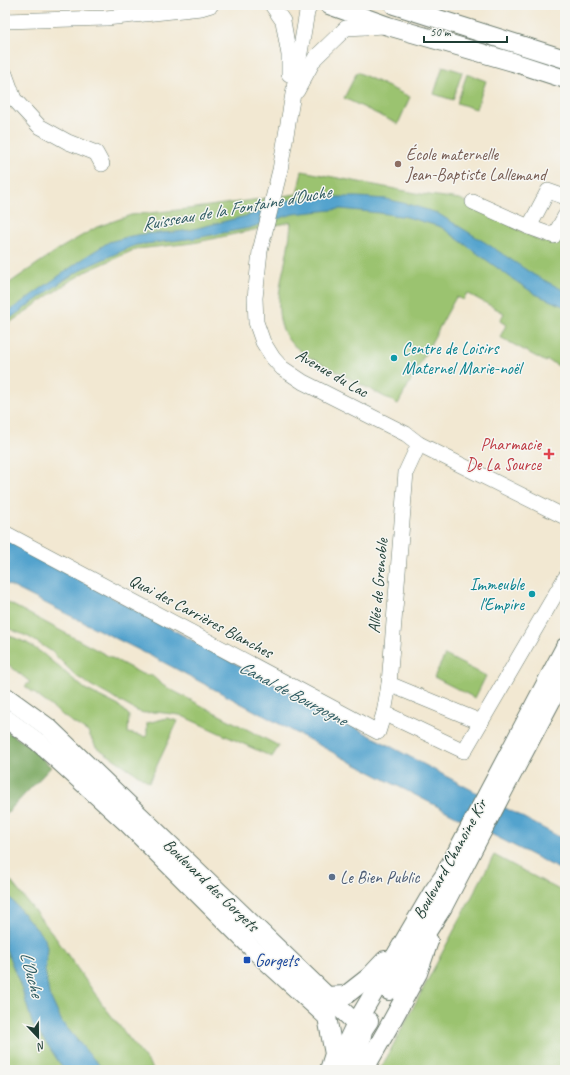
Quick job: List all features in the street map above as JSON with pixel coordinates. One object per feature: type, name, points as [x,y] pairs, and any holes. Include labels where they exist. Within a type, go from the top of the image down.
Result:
[{"type":"main road","points":[[329,5],[388,26],[514,62],[565,79]]},
{"type":"main road","points":[[394,5],[565,59]]},
{"type":"main road","name":"Boulevard Chanoine Kir","points":[[351,1070],[359,1051],[357,1029],[442,909],[450,879],[503,777],[565,647]]},
{"type":"main road","name":"Boulevard Chanoine Kir","points":[[503,777],[565,674]]},
{"type":"main road","name":"Boulevard des Gorgets","points":[[5,696],[49,728],[327,996],[357,1029]]},
{"type":"main road","name":"Boulevard des Gorgets","points":[[5,718],[38,742],[126,823],[254,950],[327,1017],[334,1054],[329,1070]]},
{"type":"main road","name":"Boulevard Chanoine Kir","points":[[334,1070],[432,893],[450,879]]},
{"type":"main road","points":[[364,1070],[418,972],[442,909]]},
{"type":"main road","points":[[327,996],[346,995],[369,977],[405,940]]},
{"type":"main road","name":"Boulevard des Gorgets","points":[[254,950],[280,965],[357,1029]]},
{"type":"street","points":[[5,25],[5,21],[106,18],[201,8],[211,5]]},
{"type":"street","name":"Avenue du Lac","points":[[272,5],[283,20],[289,55],[291,102]]},
{"type":"street","name":"Avenue du Lac","points":[[310,5],[307,12],[280,170],[260,251],[255,298],[256,322],[263,342],[273,358],[282,368],[303,382],[396,429],[419,444],[565,517]]},
{"type":"street","name":"Avenue du Lac","points":[[291,102],[315,58],[346,28],[388,26]]},
{"type":"street","points":[[5,74],[14,99],[39,126],[68,142],[96,153],[102,164]]},
{"type":"street","points":[[529,227],[548,190],[565,197]]},
{"type":"street","points":[[473,202],[529,227],[554,236],[565,216]]},
{"type":"street","name":"Allée de Grenoble","points":[[378,732],[384,713],[389,684],[406,472],[419,444]]},
{"type":"street","name":"Quai des Carrières Blanches","points":[[5,533],[378,732]]},
{"type":"street","points":[[384,713],[464,751],[565,578]]},
{"type":"street","points":[[389,684],[481,722]]},
{"type":"green space","points":[[443,66],[462,72],[453,100],[434,94]]},
{"type":"green space","points":[[357,72],[410,97],[398,124],[344,98]]},
{"type":"green space","points":[[467,74],[486,81],[476,109],[457,103]]},
{"type":"green space","points":[[302,171],[421,194],[460,199],[544,242],[558,240],[565,232],[565,369],[547,360],[546,362],[500,337],[506,325],[500,321],[504,313],[467,293],[463,300],[456,297],[398,404],[307,356],[290,342],[285,334],[279,310],[279,293],[289,243],[291,222],[193,243],[136,249],[87,271],[5,326],[5,286],[59,249],[97,227],[131,215],[297,194]]},
{"type":"green space","points":[[5,601],[142,674],[151,675],[164,686],[279,746],[272,757],[180,715],[156,712],[144,713],[137,711],[76,676],[51,651],[29,637],[5,627]]},
{"type":"green space","points":[[5,634],[27,643],[42,653],[85,689],[119,706],[129,715],[128,733],[147,737],[147,723],[167,718],[178,721],[149,782],[96,747],[88,732],[66,718],[25,686],[30,682],[5,662]]},
{"type":"green space","points":[[445,655],[486,676],[475,698],[434,677]]},
{"type":"green space","points":[[5,730],[29,746],[51,767],[5,815]]},
{"type":"green space","points":[[494,855],[565,893],[565,1070],[380,1070]]},
{"type":"green space","points":[[5,874],[53,934],[103,1005],[154,1070],[5,1070]]},
{"type":"water","points":[[326,197],[386,199],[437,213],[534,275],[565,291],[565,307],[535,294],[441,227],[407,217],[341,209],[293,214],[249,228],[196,238],[136,245],[84,268],[5,322],[5,314],[109,242],[144,234],[190,230],[250,215],[289,200]]},
{"type":"water","name":"Canal de Bourgogne","points":[[5,538],[106,594],[565,840],[565,872],[351,762],[163,662],[5,583]]},
{"type":"water","name":"L'Ouche","points":[[5,892],[45,939],[47,948],[45,970],[49,994],[62,1022],[104,1070],[64,1070],[33,1026],[22,989],[5,947]]},
{"type":"place","name":"École maternelle Jean-Baptiste Lallemand","points":[[398,164]]},
{"type":"place","name":"Centre de Loisirs Maternel Marie-noël","points":[[394,358]]},
{"type":"place","name":"Pharmacie De La Source","points":[[549,454]]},
{"type":"place","name":"Immeuble l'Empire","points":[[532,594]]},
{"type":"place","name":"Le Bien Public","points":[[332,877]]},
{"type":"place","name":"Gorgets","points":[[247,960]]},
{"type":"water label","name":"Ruisseau de la Fontaine d'Ouche","points":[[236,208]]}]
